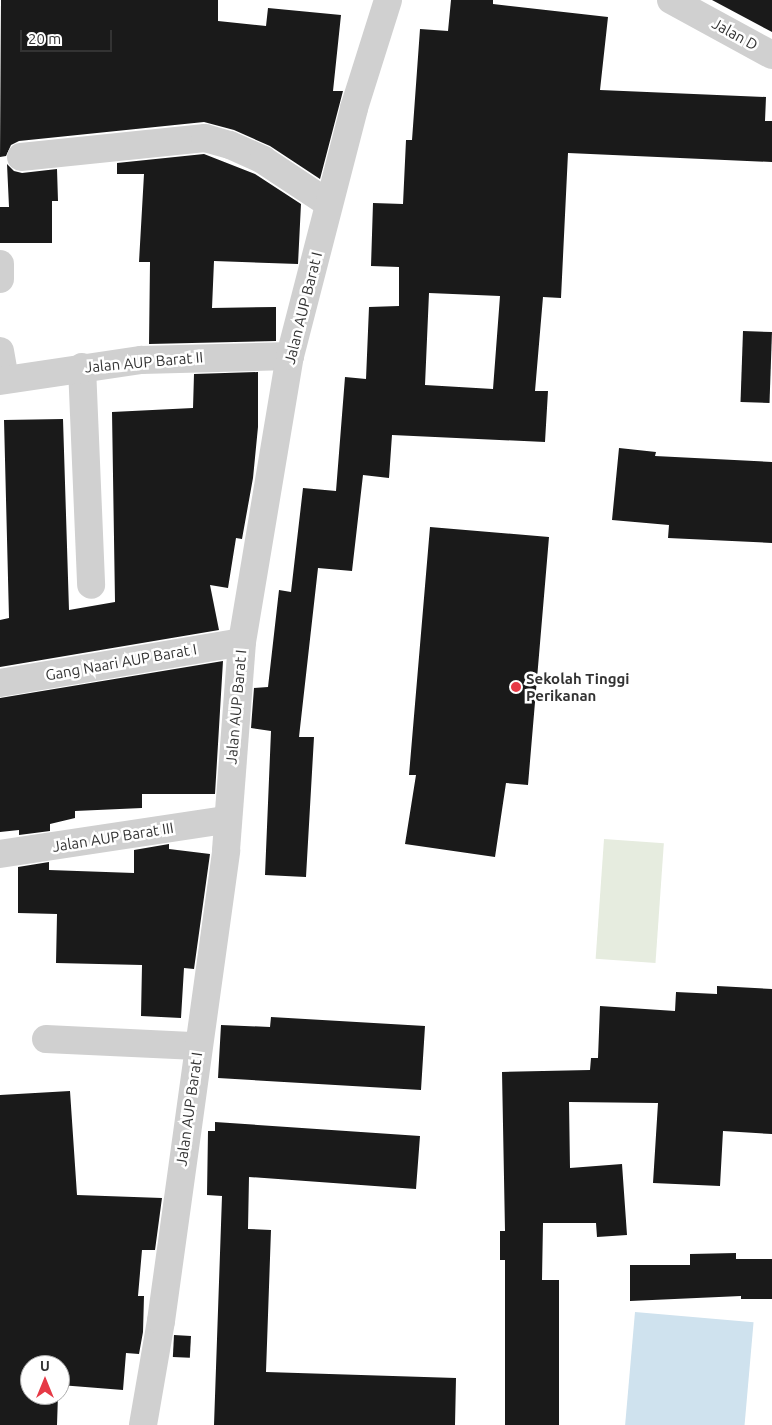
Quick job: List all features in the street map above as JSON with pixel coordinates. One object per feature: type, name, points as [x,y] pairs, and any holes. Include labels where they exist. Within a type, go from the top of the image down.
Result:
[{"type":"street","name":"Jalan AUP Barat I","points":[[143,1425],[161,1322],[197,1046],[226,850],[226,820],[242,642],[290,356],[328,203],[388,0]]},
{"type":"street","name":"Jalan D","points":[[684,3],[772,55]]},
{"type":"street","points":[[21,157],[205,138],[230,145],[263,160],[328,203]]},
{"type":"street","points":[[0,264],[0,279]]},
{"type":"street","points":[[0,351],[2,381]]},
{"type":"street","name":"Jalan AUP Barat II","points":[[2,381],[82,367],[200,356],[290,356]]},
{"type":"street","points":[[82,367],[91,585]]},
{"type":"street","name":"Gang Naari AUP Barat I","points":[[0,683],[242,642]]},
{"type":"street","name":"Jalan AUP Barat III","points":[[0,854],[226,820]]},
{"type":"street","points":[[46,1039],[197,1046]]},
{"type":"shaded area","points":[[604,839],[664,843],[655,963],[596,959]]},
{"type":"water","points":[[635,1312],[754,1322],[745,1425],[625,1425]]},
{"type":"building","points":[[1,0],[218,0],[218,21],[266,26],[268,8],[341,15],[333,91],[343,91],[320,179],[270,146],[234,130],[204,122],[19,141],[11,145],[6,156],[0,157]]},
{"type":"building","points":[[451,0],[493,0],[493,4],[608,17],[600,90],[766,97],[765,121],[772,121],[772,162],[568,153],[561,298],[543,297],[535,391],[548,391],[545,442],[392,435],[389,478],[363,475],[352,571],[318,568],[299,737],[314,737],[306,877],[265,875],[271,731],[251,728],[254,688],[268,687],[279,590],[291,592],[303,488],[336,491],[345,377],[366,379],[369,307],[399,306],[399,267],[371,266],[373,203],[403,204],[406,140],[412,140],[420,29],[448,31]],"holes":[[[429,293],[500,296],[493,389],[425,385]]]},
{"type":"building","points":[[712,0],[772,0],[772,32]]},
{"type":"building","points":[[204,154],[255,174],[301,204],[298,264],[214,261],[212,308],[276,307],[276,341],[149,344],[150,262],[139,262],[144,174],[117,174],[117,163]]},
{"type":"building","points":[[7,164],[14,171],[22,173],[57,169],[58,201],[52,201],[52,243],[0,243],[0,207],[9,207]]},
{"type":"building","points":[[743,331],[772,332],[770,403],[741,402]]},
{"type":"building","points":[[258,372],[258,427],[253,478],[242,539],[236,538],[228,588],[210,585],[219,630],[0,667],[0,620],[9,618],[4,420],[63,419],[69,610],[115,602],[112,412],[193,408],[194,374]]},
{"type":"building","points":[[619,448],[656,452],[655,456],[772,462],[772,543],[668,538],[669,525],[612,520]]},
{"type":"building","points":[[430,527],[549,537],[528,785],[506,783],[495,857],[405,844],[416,775],[409,775]]},
{"type":"building","points":[[223,661],[215,794],[142,794],[142,808],[75,811],[75,818],[50,824],[50,831],[19,835],[19,830],[0,832],[0,698]]},
{"type":"building","points":[[169,844],[169,849],[210,854],[194,969],[184,968],[181,1018],[141,1016],[142,965],[56,963],[57,914],[18,913],[18,867],[49,862],[49,870],[134,873],[134,850]]},
{"type":"building","points":[[717,986],[772,989],[772,1134],[723,1131],[720,1186],[653,1183],[658,1103],[569,1102],[570,1168],[622,1164],[627,1235],[597,1237],[596,1223],[543,1223],[542,1280],[559,1280],[559,1425],[505,1425],[505,1260],[500,1260],[500,1231],[505,1231],[502,1072],[590,1070],[591,1058],[598,1058],[600,1006],[675,1011],[676,992],[717,994]]},
{"type":"building","points":[[271,1017],[425,1026],[421,1090],[218,1078],[221,1025],[270,1027]]},
{"type":"building","points":[[70,1091],[77,1195],[162,1198],[155,1250],[142,1250],[138,1296],[144,1296],[143,1332],[139,1354],[126,1353],[123,1390],[70,1386],[70,1355],[20,1355],[20,1405],[58,1405],[57,1425],[0,1425],[0,1095]]},
{"type":"building","points":[[215,1122],[420,1136],[416,1189],[249,1177],[248,1229],[271,1230],[266,1372],[456,1378],[455,1425],[214,1425],[222,1196],[207,1195],[208,1131],[215,1131]]},
{"type":"building","points":[[736,1253],[736,1259],[772,1259],[772,1299],[741,1299],[741,1296],[630,1301],[630,1265],[690,1265],[690,1254]]},
{"type":"building","points":[[174,1335],[191,1336],[190,1358],[173,1357]]},
{"type":"place","name":"Sekolah Tinggi Perikanan","points":[[516,687]]}]
